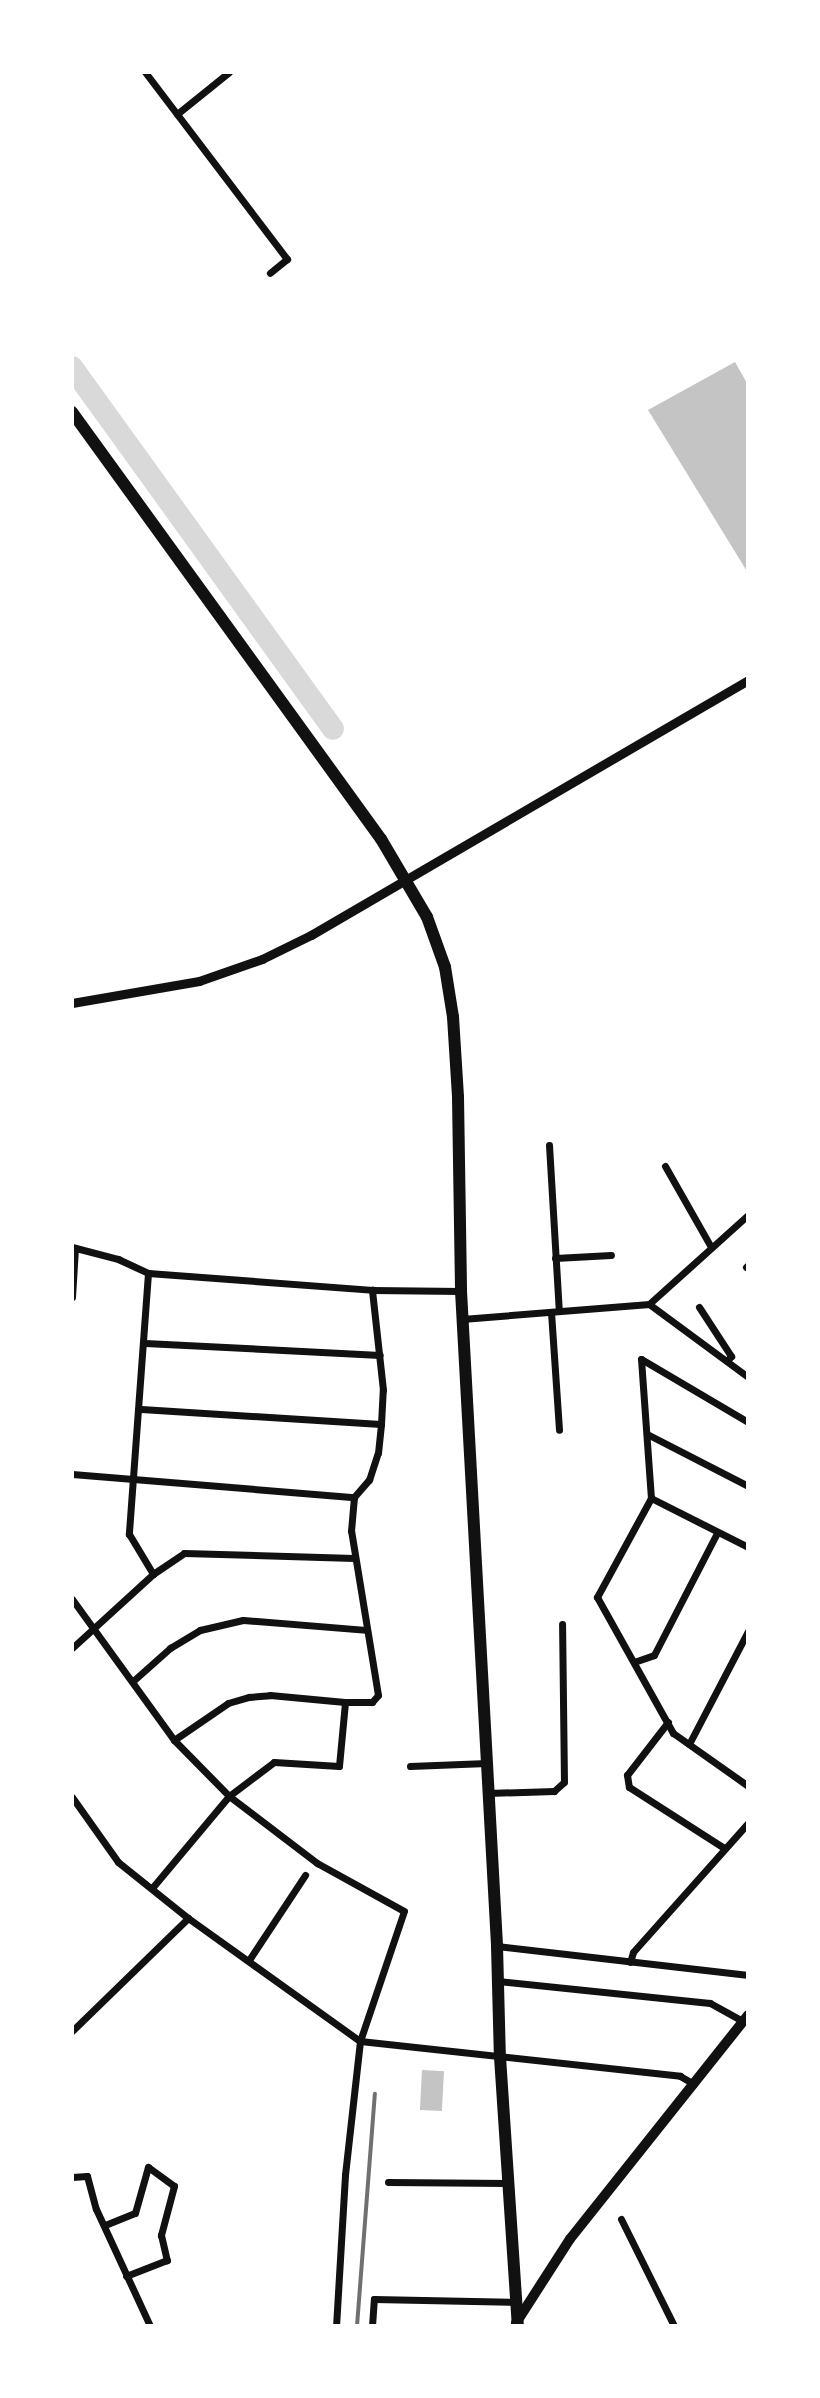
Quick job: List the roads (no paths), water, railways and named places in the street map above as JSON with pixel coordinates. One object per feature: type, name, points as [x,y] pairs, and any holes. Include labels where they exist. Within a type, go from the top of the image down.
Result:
[{"type":"highway","points":[[72,412],[381,839],[427,917],[445,967],[453,1017],[458,1097],[462,1319],[517,2324]]},
{"type":"main road","points":[[517,2324],[570,2239],[745,2018]]},
{"type":"street","points":[[145,72],[287,259],[270,273]]},
{"type":"street","points":[[177,114],[229,72]]},
{"type":"street","points":[[72,1003],[199,981],[262,959],[311,935],[748,680]]},
{"type":"street","points":[[549,1145],[559,1430]]},
{"type":"street","points":[[665,1166],[711,1247]]},
{"type":"street","points":[[462,1319],[649,1304],[748,1215]]},
{"type":"street","points":[[72,1297],[74,1247],[118,1259],[148,1273],[372,1290],[461,1291]]},
{"type":"street","points":[[555,1258],[611,1255]]},
{"type":"street","points":[[148,1273],[141,1409],[129,1534],[153,1574]]},
{"type":"street","points":[[174,1740],[218,1709],[249,1697],[270,1695],[372,1702],[378,1695],[351,1531],[354,1497],[369,1480],[378,1453],[381,1424],[383,1390],[372,1290]]},
{"type":"street","points":[[649,1304],[748,1377]]},
{"type":"street","points":[[699,1307],[731,1356],[727,1361]]},
{"type":"street","points":[[145,1343],[380,1355]]},
{"type":"street","points":[[748,1422],[641,1359],[651,1498],[597,1597],[673,1733],[748,1786]]},
{"type":"street","points":[[141,1409],[381,1424]]},
{"type":"street","points":[[647,1434],[748,1486]]},
{"type":"street","points":[[72,1474],[354,1497]]},
{"type":"street","points":[[651,1498],[748,1547]]},
{"type":"street","points":[[634,1662],[654,1655],[717,1533]]},
{"type":"street","points":[[72,1648],[153,1574],[184,1553],[354,1558]]},
{"type":"street","points":[[72,1599],[174,1740],[229,1796],[317,1863],[404,1911],[360,2041],[345,2175],[336,2326]]},
{"type":"street","points":[[133,1681],[170,1648],[200,1630],[214,1626],[243,1620],[366,1630]]},
{"type":"street","points":[[488,1793],[554,1791],[564,1782],[562,1624]]},
{"type":"street","points":[[689,1744],[748,1631]]},
{"type":"street","points":[[152,1888],[229,1796],[274,1762],[339,1766],[345,1702]]},
{"type":"street","points":[[668,1722],[627,1775],[629,1787],[724,1848]]},
{"type":"street","points":[[410,1766],[487,1763]]},
{"type":"street","points":[[72,1797],[75,1810],[118,1862],[188,1918],[360,2041],[680,2076],[694,2084]]},
{"type":"street","points":[[630,1962],[633,1952],[748,1823]]},
{"type":"street","points":[[249,1960],[305,1875]]},
{"type":"street","points":[[72,2031],[188,1918]]},
{"type":"street","points":[[497,1946],[748,1975]]},
{"type":"street","points":[[498,1981],[710,2003],[745,2018]]},
{"type":"street","points":[[105,2225],[135,2213],[148,2167],[174,2186],[161,2235],[167,2260],[126,2276]]},
{"type":"street","points":[[72,2177],[87,2176],[126,2276],[150,2326]]},
{"type":"street","points":[[388,2182],[508,2183]]},
{"type":"street","points":[[621,2219],[674,2326]]},
{"type":"street","points":[[372,2326],[374,2299],[516,2302]]},
{"type":"waterway","points":[[72,367],[333,729]]},
{"type":"railway","points":[[357,2326],[375,2094]]}]
